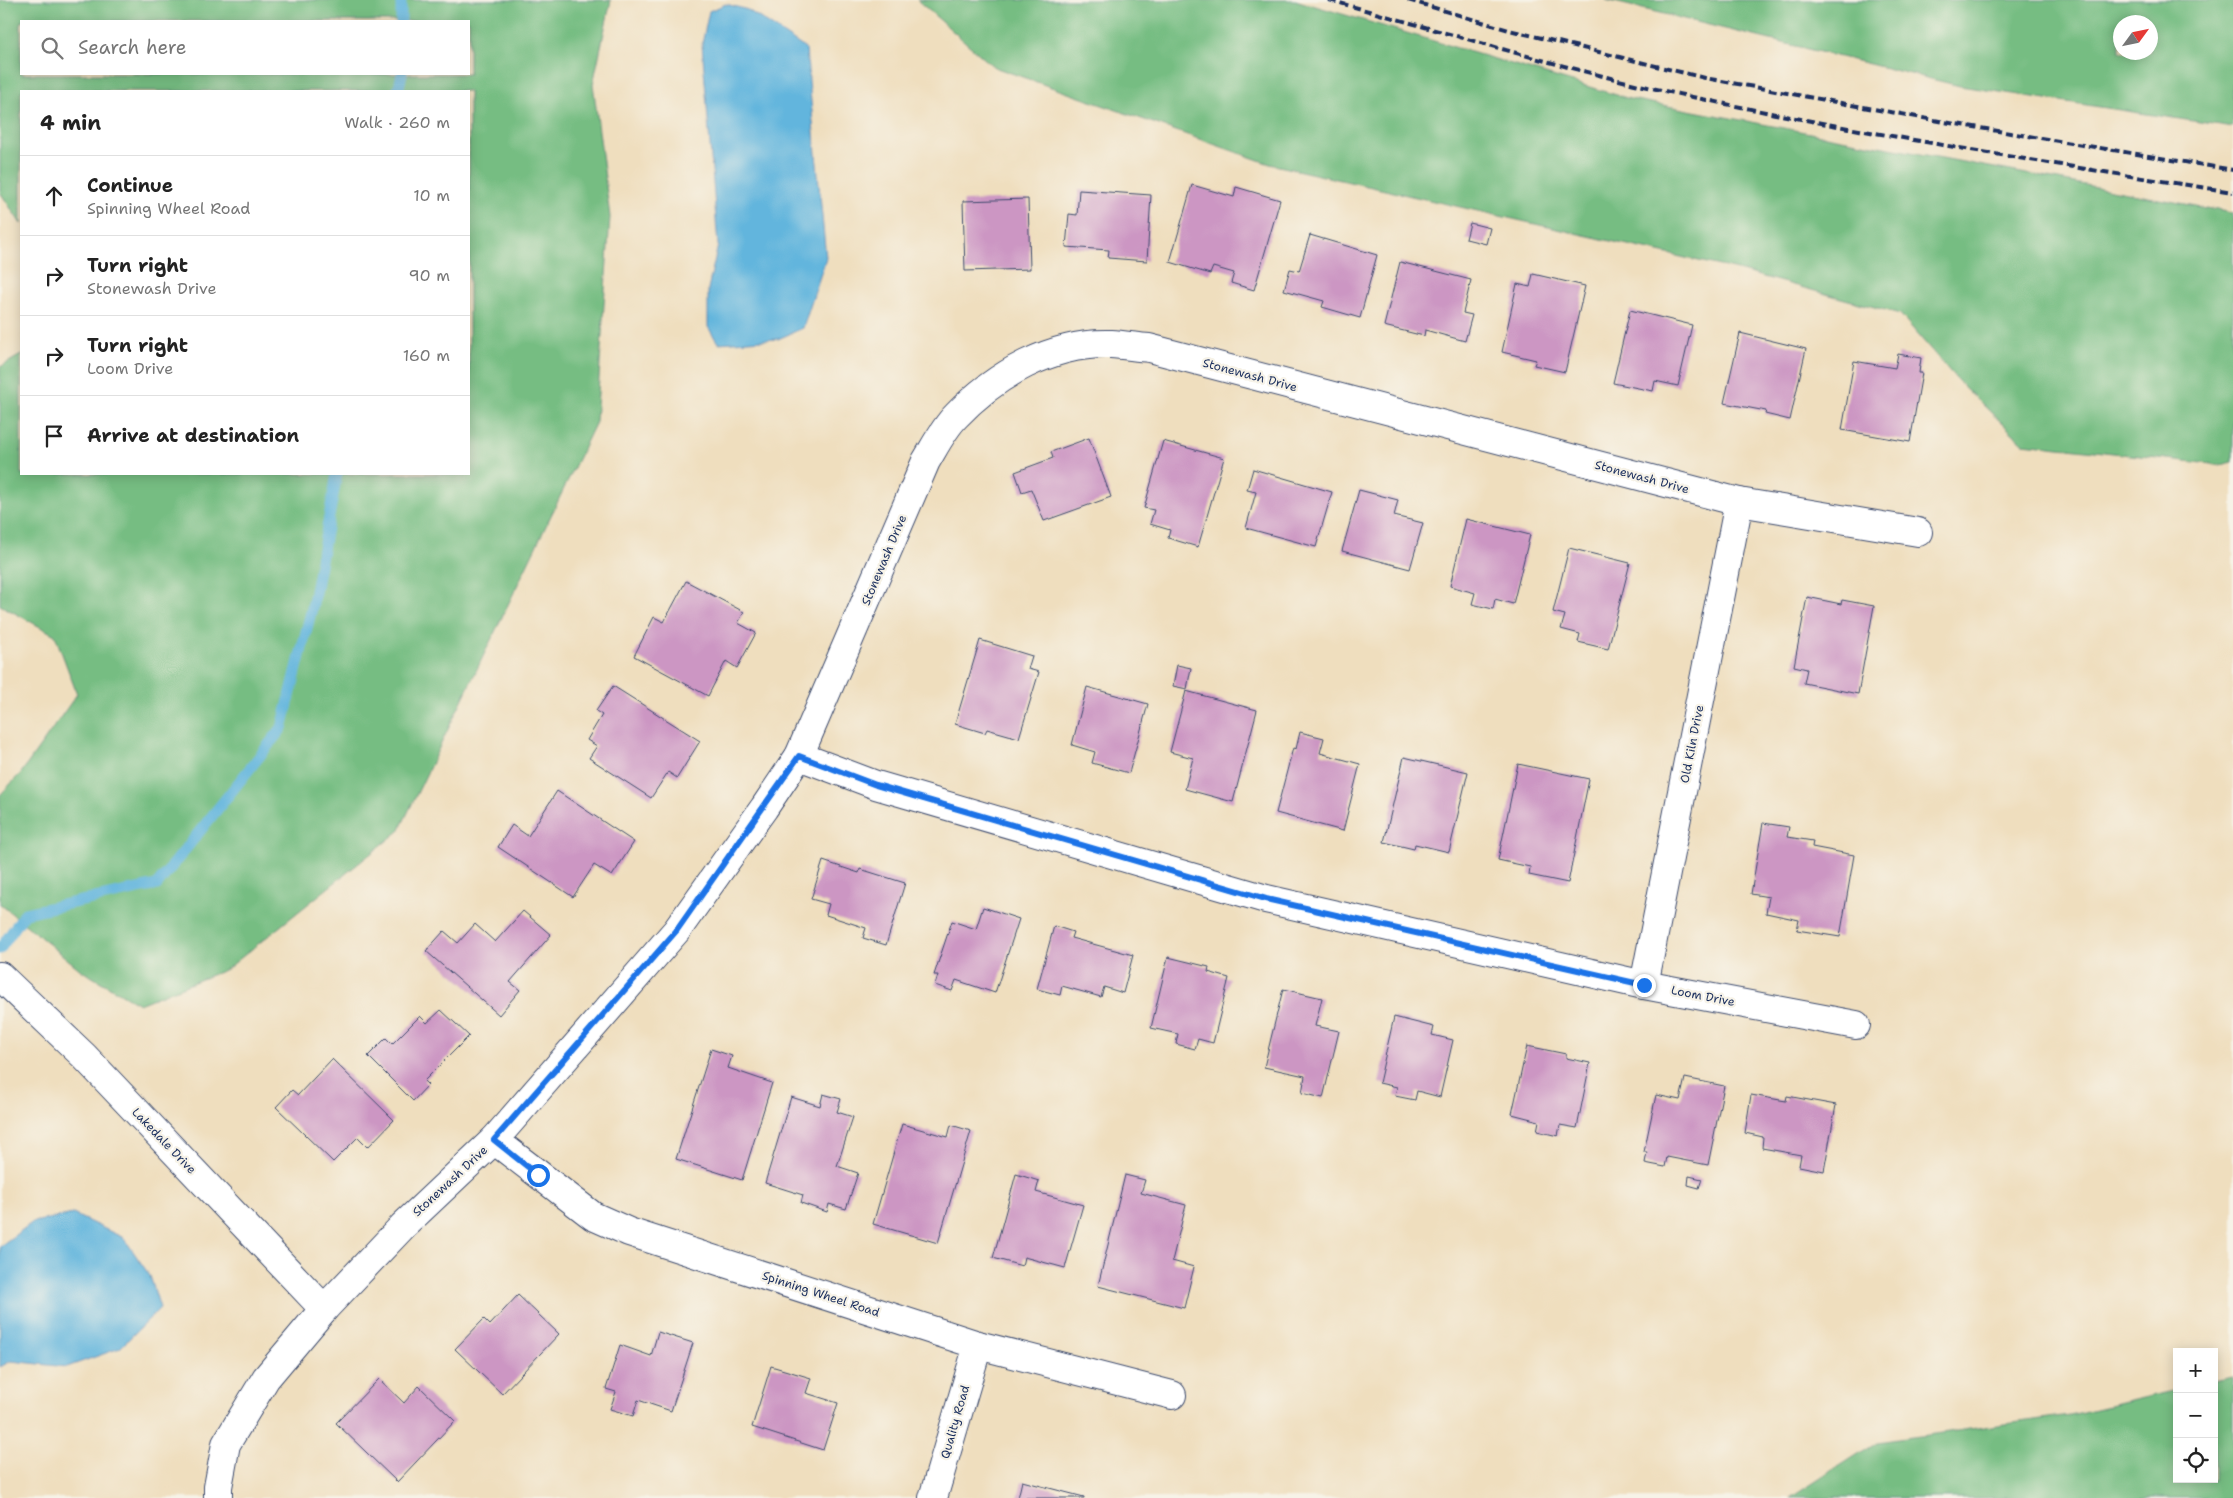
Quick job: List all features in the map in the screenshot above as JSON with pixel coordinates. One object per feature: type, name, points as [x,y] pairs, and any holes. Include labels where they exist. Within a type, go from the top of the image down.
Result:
[{"type":"street","name":"Stonewash Drive","points":[[218,1498],[218,1487],[226,1444],[266,1378],[324,1309],[403,1226],[494,1140],[677,930],[799,756],[926,461],[954,417],[989,385],[1024,364],[1055,353],[1082,347],[1110,344],[1149,348],[1739,502],[1918,532]]},
{"type":"street","name":"Old Kiln Drive","points":[[1644,985],[1739,502]]},
{"type":"street","name":"Loom Drive","points":[[799,756],[876,785],[1266,899],[1644,985],[1856,1025]]},
{"type":"street","name":"Lakedale Drive","points":[[0,976],[84,1056],[324,1309]]},
{"type":"street","name":"Spinning Wheel Road","points":[[494,1140],[593,1216],[629,1232],[978,1345],[1172,1395]]},
{"type":"street","name":"Quality Road","points":[[933,1498],[978,1345]]},
{"type":"green space","points":[[0,0],[611,0],[593,84],[610,217],[596,422],[399,831],[227,969],[139,1004],[82,971],[0,904],[0,795],[21,773],[77,694],[55,635],[0,605],[0,367],[20,356],[20,475],[470,475],[470,90],[20,90],[20,222],[0,192]]},
{"type":"green space","points":[[917,0],[1295,0],[1630,99],[2233,213],[2233,462],[2221,465],[2023,443],[1959,382],[1900,314],[1734,269],[1270,164],[994,67]]},
{"type":"green space","points":[[1606,0],[2233,0],[2233,127],[1960,86]]},
{"type":"green space","points":[[2233,1377],[2233,1498],[1790,1498],[1877,1442],[2070,1415],[2173,1391],[2173,1483],[2218,1483],[2218,1380]]},
{"type":"water","points":[[726,4],[748,10],[806,49],[826,258],[803,328],[778,339],[718,343],[708,327],[708,289],[718,245],[702,44],[709,11]]},
{"type":"water","points":[[73,1214],[124,1238],[150,1276],[160,1308],[120,1348],[67,1367],[11,1361],[0,1367],[0,1246],[33,1222]]},
{"type":"building","points":[[1192,185],[1234,197],[1236,187],[1280,200],[1254,290],[1231,283],[1234,273],[1213,267],[1210,274],[1170,262]]},
{"type":"building","points":[[1079,190],[1151,195],[1147,261],[1108,258],[1109,250],[1066,247],[1069,214],[1077,215]]},
{"type":"building","points":[[1028,199],[1030,269],[965,271],[963,201]]},
{"type":"building","points":[[1470,223],[1490,228],[1486,244],[1466,239]]},
{"type":"building","points":[[1310,235],[1377,255],[1360,318],[1322,307],[1324,301],[1284,290],[1290,269],[1299,271]]},
{"type":"building","points":[[1400,262],[1471,280],[1463,313],[1472,315],[1465,341],[1425,330],[1424,336],[1384,326]]},
{"type":"building","points":[[1533,274],[1585,286],[1565,372],[1534,365],[1536,360],[1502,352],[1517,284],[1530,287]]},
{"type":"building","points":[[1630,310],[1692,325],[1678,386],[1655,381],[1653,391],[1613,383]]},
{"type":"building","points":[[1740,333],[1806,349],[1790,420],[1765,414],[1766,411],[1724,403]]},
{"type":"building","points":[[1898,354],[1921,358],[1919,373],[1922,373],[1910,442],[1842,430],[1854,361],[1895,368]]},
{"type":"building","points":[[1089,438],[1111,497],[1044,521],[1031,489],[1022,492],[1015,472],[1053,458],[1051,452]]},
{"type":"building","points":[[1163,441],[1224,458],[1198,547],[1168,538],[1170,530],[1150,524],[1154,510],[1144,508]]},
{"type":"building","points":[[1253,469],[1332,492],[1316,547],[1246,528],[1256,492],[1247,490]]},
{"type":"building","points":[[1359,490],[1398,500],[1394,516],[1423,523],[1410,569],[1342,551]]},
{"type":"building","points":[[1466,519],[1530,535],[1513,604],[1495,599],[1493,609],[1472,604],[1475,593],[1450,586]]},
{"type":"building","points":[[1569,548],[1630,563],[1608,649],[1578,642],[1580,634],[1561,629],[1565,615],[1553,612]]},
{"type":"building","points":[[686,581],[744,612],[738,623],[756,633],[737,668],[726,661],[708,696],[634,656],[654,617],[664,622]]},
{"type":"building","points":[[1807,597],[1841,604],[1842,600],[1874,606],[1858,694],[1804,683],[1807,669],[1794,666]]},
{"type":"building","points":[[980,640],[1032,656],[1028,669],[1039,672],[1019,738],[987,729],[985,733],[955,724]]},
{"type":"building","points":[[1177,665],[1191,668],[1187,689],[1173,686]]},
{"type":"building","points":[[613,686],[700,741],[677,778],[668,772],[651,798],[589,758],[597,746],[587,740],[602,715],[596,711]]},
{"type":"building","points":[[1087,687],[1148,704],[1129,773],[1092,763],[1095,752],[1072,745]]},
{"type":"building","points":[[1186,691],[1257,710],[1233,802],[1185,789],[1193,758],[1170,752]]},
{"type":"building","points":[[1300,732],[1324,738],[1320,753],[1360,764],[1343,831],[1276,813],[1293,748],[1296,749]]},
{"type":"building","points":[[1404,757],[1468,772],[1449,852],[1415,844],[1414,849],[1384,842]]},
{"type":"building","points":[[1518,764],[1589,779],[1568,883],[1529,875],[1530,867],[1498,860]]},
{"type":"building","points":[[557,791],[634,842],[612,876],[594,865],[573,897],[498,847],[512,825],[528,836]]},
{"type":"building","points":[[1763,823],[1789,827],[1787,837],[1813,841],[1812,847],[1854,855],[1840,937],[1797,930],[1799,920],[1766,913],[1769,897],[1751,894]]},
{"type":"building","points":[[823,861],[859,873],[860,869],[905,883],[886,945],[863,938],[866,928],[826,915],[829,904],[811,899]]},
{"type":"building","points":[[983,907],[1019,919],[995,993],[956,980],[952,991],[935,985],[938,975],[934,975],[952,921],[976,929]]},
{"type":"building","points":[[523,911],[551,935],[510,982],[520,990],[499,1015],[426,951],[444,931],[458,943],[475,924],[495,942]]},
{"type":"building","points":[[1054,926],[1073,932],[1071,938],[1133,955],[1123,993],[1104,987],[1101,997],[1062,986],[1060,995],[1037,989]]},
{"type":"building","points":[[1168,957],[1209,967],[1208,972],[1229,978],[1213,1043],[1198,1039],[1195,1049],[1176,1044],[1178,1034],[1151,1028]]},
{"type":"building","points":[[1283,989],[1322,998],[1315,1026],[1339,1031],[1323,1098],[1302,1093],[1305,1076],[1264,1067]]},
{"type":"building","points":[[441,1010],[469,1036],[424,1081],[428,1085],[413,1101],[368,1056],[386,1038],[392,1044],[420,1016],[427,1023]]},
{"type":"building","points":[[1394,1017],[1434,1027],[1432,1035],[1453,1040],[1440,1097],[1417,1091],[1415,1100],[1395,1096],[1397,1087],[1379,1083]]},
{"type":"building","points":[[1527,1046],[1566,1054],[1566,1058],[1590,1063],[1577,1128],[1560,1125],[1558,1136],[1537,1131],[1539,1121],[1512,1114]]},
{"type":"building","points":[[711,1049],[732,1056],[728,1068],[772,1083],[742,1180],[676,1159]]},
{"type":"building","points":[[332,1059],[394,1120],[368,1147],[358,1137],[333,1162],[276,1107],[292,1090],[298,1095]]},
{"type":"building","points":[[1685,1078],[1724,1086],[1708,1165],[1667,1157],[1665,1167],[1645,1163],[1647,1152],[1644,1152],[1656,1095],[1680,1100]]},
{"type":"building","points":[[823,1094],[841,1099],[837,1112],[853,1117],[837,1166],[858,1173],[846,1209],[829,1204],[827,1212],[801,1203],[803,1195],[765,1183],[791,1097],[820,1106]]},
{"type":"building","points":[[1751,1095],[1786,1101],[1787,1096],[1836,1105],[1824,1171],[1799,1166],[1801,1155],[1762,1148],[1763,1137],[1745,1133]]},
{"type":"building","points":[[902,1124],[948,1137],[951,1125],[971,1131],[938,1243],[873,1224]]},
{"type":"building","points":[[1016,1174],[1039,1181],[1036,1192],[1083,1205],[1065,1268],[1024,1257],[1022,1266],[993,1258]]},
{"type":"building","points":[[1125,1175],[1145,1180],[1141,1193],[1186,1205],[1172,1261],[1194,1267],[1184,1308],[1098,1286]]},
{"type":"building","points":[[1689,1176],[1702,1179],[1699,1188],[1688,1185]]},
{"type":"building","points":[[518,1295],[559,1334],[502,1394],[455,1349],[484,1319],[490,1325]]},
{"type":"building","points":[[658,1332],[693,1343],[671,1411],[638,1400],[633,1416],[610,1409],[616,1392],[606,1389],[620,1345],[651,1356]]},
{"type":"building","points":[[771,1366],[811,1378],[806,1393],[838,1403],[823,1450],[752,1427]]},
{"type":"building","points":[[379,1379],[404,1403],[419,1386],[455,1421],[397,1482],[336,1423]]},
{"type":"building","points":[[1022,1481],[1084,1497],[1084,1498],[1018,1498]]},
{"type":"waterway","points":[[401,0],[401,20]]},
{"type":"waterway","points":[[398,90],[402,75]]},
{"type":"waterway","points":[[0,949],[25,913],[157,885],[282,728],[312,608],[337,475]]},
{"type":"railway","points":[[1329,0],[1561,65],[1702,99],[1967,149],[2233,192]]},
{"type":"railway","points":[[1408,0],[1509,30],[1705,78],[1950,123],[2233,170]]},
{"type":"route","points":[[538,1175],[494,1140],[677,930],[799,756],[876,785],[1266,899],[1644,985]]}]
